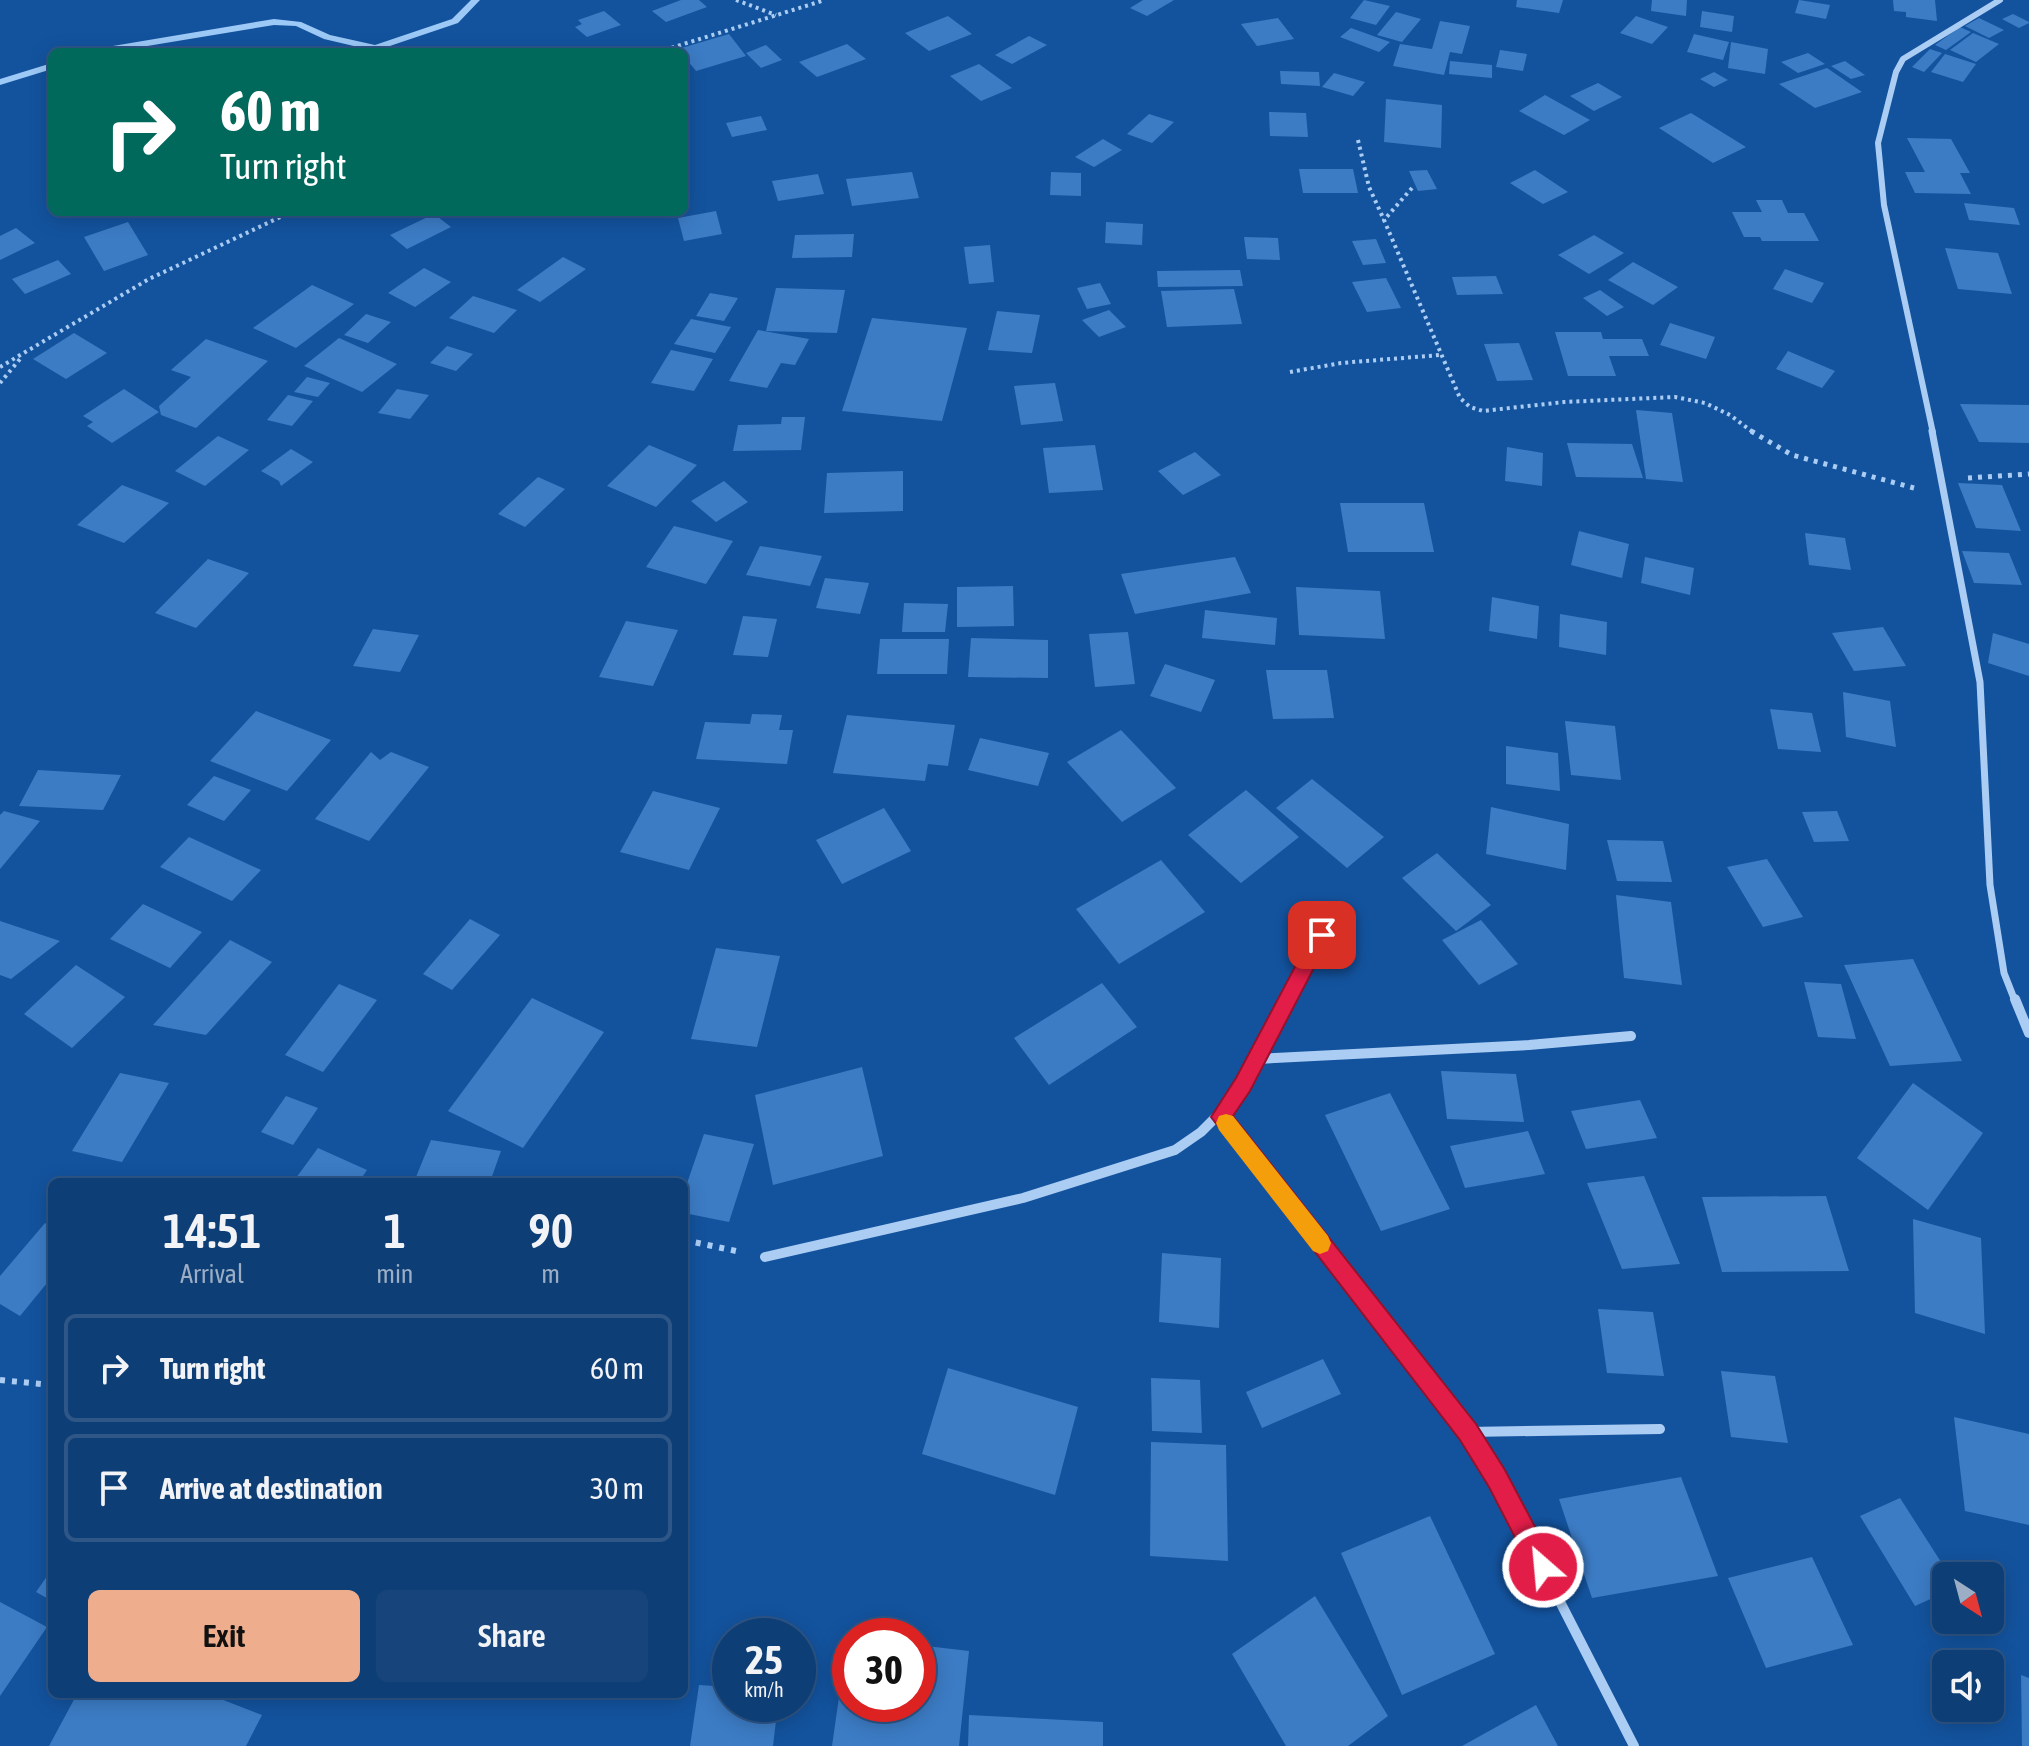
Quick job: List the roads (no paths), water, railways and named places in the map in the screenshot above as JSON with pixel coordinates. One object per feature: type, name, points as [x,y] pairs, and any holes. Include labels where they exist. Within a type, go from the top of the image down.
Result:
[{"type":"street","points":[[2000,0],[1903,59],[1896,72],[1878,143],[1884,205],[1943,480],[1980,682],[1990,885],[1996,930],[2004,973],[2029,1033]]},
{"type":"street","points":[[765,1257],[928,1225],[1146,1161],[1175,1150],[1199,1136],[1221,1117],[1257,1059],[1335,911]]},
{"type":"street","points":[[1257,1059],[1529,1045],[1631,1036]]},
{"type":"street","points":[[1221,1117],[1468,1432],[1504,1491],[1634,1746]]},
{"type":"street","points":[[1468,1432],[1660,1429]]},
{"type":"waterway","points":[[375,48],[455,21],[476,0]]},
{"type":"waterway","points":[[119,48],[274,22],[298,24],[327,37],[375,48]]},
{"type":"waterway","points":[[0,82],[48,67]]}]
